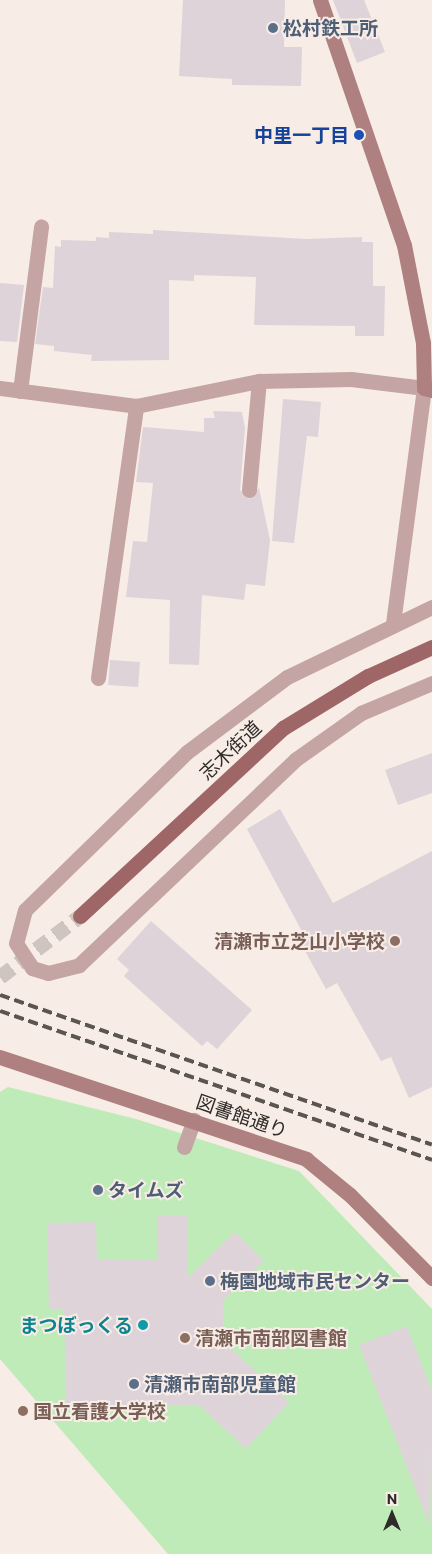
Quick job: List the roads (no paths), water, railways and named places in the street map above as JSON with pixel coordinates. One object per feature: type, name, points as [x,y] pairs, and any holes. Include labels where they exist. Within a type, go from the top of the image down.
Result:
[{"type":"main road","name":"志木街道","points":[[80,916],[283,728],[368,676],[432,647]]},
{"type":"street","points":[[320,0],[404,246],[423,343],[428,389],[393,623]]},
{"type":"street","points":[[20,392],[41,226]]},
{"type":"street","points":[[0,388],[136,406],[259,381],[351,379],[428,389]]},
{"type":"street","points":[[249,490],[259,381]]},
{"type":"street","points":[[98,678],[136,406]]},
{"type":"street","points":[[432,607],[393,623],[287,677],[180,758],[25,910],[16,943],[32,968],[48,973],[79,966],[296,759],[361,713],[432,683]]},
{"type":"street","name":"図書館通り","points":[[0,1057],[194,1120],[306,1159],[350,1195],[432,1278]]},
{"type":"street","points":[[184,1147],[194,1120]]},
{"type":"tunnel","points":[[0,977],[80,916]]},
{"type":"railway","points":[[0,995],[432,1145]]},
{"type":"railway","points":[[0,1011],[432,1160]]},
{"type":"place","name":"松村鉄工所","points":[[273,28]]},
{"type":"place","name":"中里一丁目","points":[[359,135]]},
{"type":"place","name":"清瀬市立芝山小学校","points":[[395,941]]},
{"type":"place","name":"タイムズ","points":[[98,1190]]},
{"type":"place","name":"梅園地域市民センター","points":[[210,1281]]},
{"type":"place","name":"まつぼっくる","points":[[143,1325]]},
{"type":"place","name":"清瀬市南部図書館","points":[[185,1338]]},
{"type":"place","name":"清瀬市南部児童館","points":[[134,1384]]},
{"type":"place","name":"国立看護大学校","points":[[23,1411]]}]
